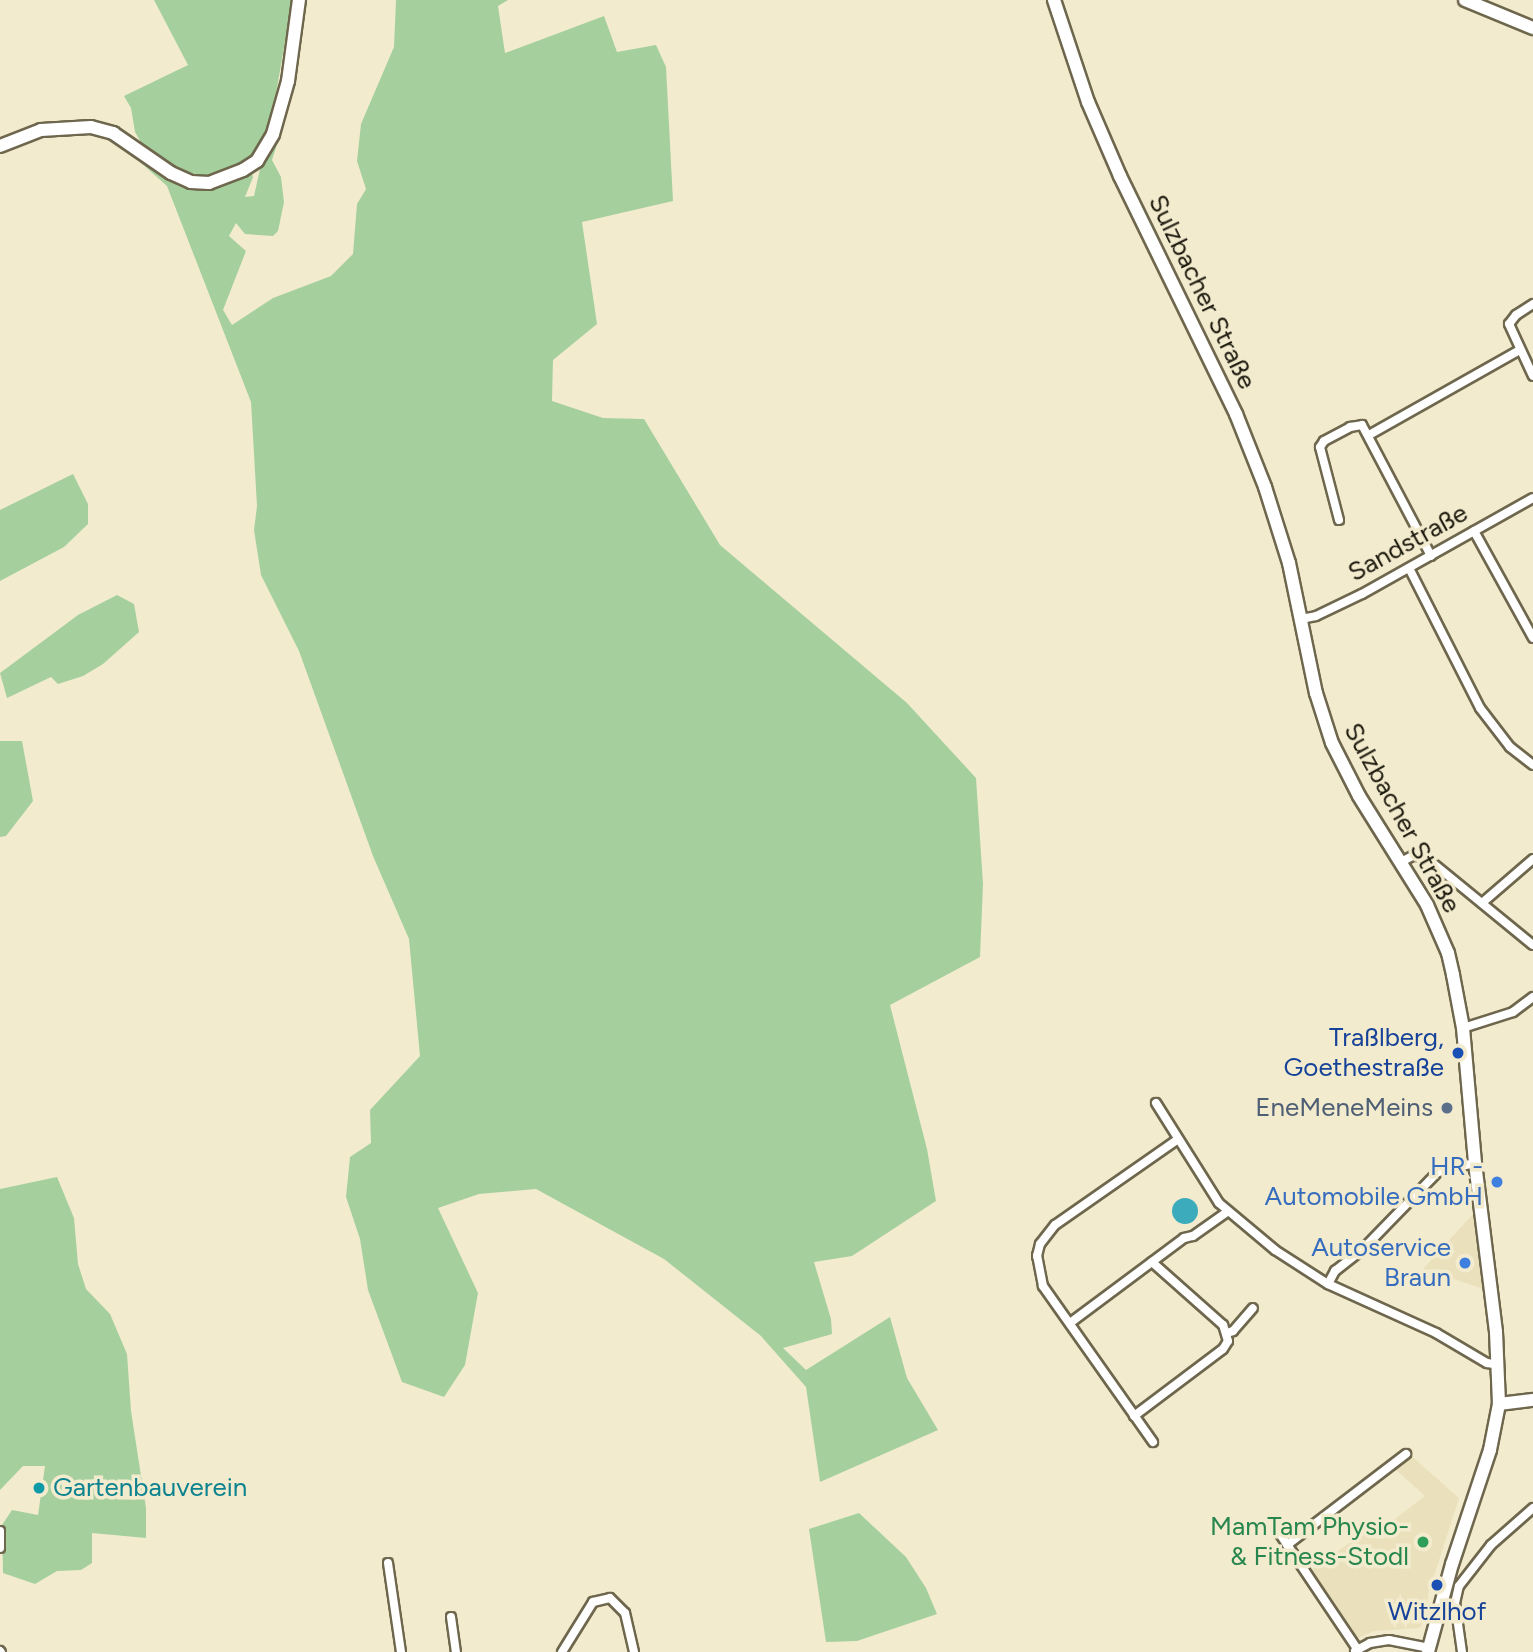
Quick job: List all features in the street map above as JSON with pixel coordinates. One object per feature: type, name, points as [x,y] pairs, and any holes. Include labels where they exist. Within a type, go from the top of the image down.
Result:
[{"type":"main road","points":[[0,146],[41,130],[91,127],[113,132],[171,173],[191,182],[209,183],[243,170],[257,161],[274,134],[288,81],[299,0]]},
{"type":"main road","name":"Sulzbacher Straße","points":[[1054,0],[1088,102],[1120,176],[1252,453],[1279,530],[1316,693],[1332,743],[1359,796],[1427,905],[1444,943],[1463,1028],[1475,1163],[1499,1365],[1499,1404],[1490,1450],[1452,1564],[1433,1651]]},
{"type":"main road","points":[[1465,0],[1533,28]]},
{"type":"main road","points":[[1499,1404],[1533,1400]]},
{"type":"street","points":[[1533,304],[1516,315],[1509,324],[1533,376]]},
{"type":"street","points":[[1369,435],[1520,350]]},
{"type":"street","points":[[1339,520],[1320,447],[1324,442],[1356,425],[1362,425],[1431,556]]},
{"type":"street","name":"Sandstraße","points":[[1301,619],[1316,616],[1409,568],[1533,498]]},
{"type":"street","points":[[1474,531],[1533,638]]},
{"type":"street","points":[[1409,568],[1480,708],[1510,747],[1533,765]]},
{"type":"street","points":[[1401,862],[1414,855],[1422,856],[1533,944]]},
{"type":"street","points":[[1482,903],[1533,859]]},
{"type":"street","points":[[1463,1028],[1513,1012],[1533,997]]},
{"type":"street","points":[[1156,1103],[1177,1140],[1227,1212],[1285,1257],[1328,1284],[1436,1333],[1486,1363],[1499,1365]]},
{"type":"street","points":[[1153,1442],[1040,1277],[1037,1256],[1040,1244],[1055,1225],[1177,1140]]},
{"type":"street","points":[[1328,1284],[1335,1271],[1363,1249],[1438,1172],[1475,1163]]},
{"type":"street","points":[[1070,1323],[1152,1262],[1227,1212]]},
{"type":"street","points":[[1135,1416],[1223,1349],[1227,1333],[1223,1325],[1152,1262]]},
{"type":"street","points":[[1227,1333],[1233,1331],[1253,1308]]},
{"type":"street","points":[[1287,1545],[1406,1454]]},
{"type":"street","points":[[1462,1652],[1455,1603],[1459,1586],[1491,1545],[1533,1508]]},
{"type":"street","points":[[0,1531],[0,1548]]},
{"type":"street","points":[[1280,1534],[1356,1651],[1370,1643],[1389,1640],[1433,1651]]},
{"type":"street","points":[[388,1563],[401,1652]]},
{"type":"street","points":[[562,1652],[593,1602],[610,1598],[625,1612],[634,1652]]},
{"type":"street","points":[[451,1617],[456,1652]]},
{"type":"shaded area","points":[[1474,1213],[1484,1284],[1484,1289],[1423,1269]]},
{"type":"shaded area","points":[[1409,1454],[1459,1498],[1428,1595],[1427,1618],[1419,1628],[1374,1631],[1347,1643],[1303,1576],[1379,1522],[1384,1527],[1425,1496],[1394,1468]]},
{"type":"green space","points":[[154,0],[292,0],[271,123],[260,150],[244,165],[222,174],[204,176],[183,171],[163,162],[142,144],[135,132],[131,108],[124,96],[188,65]]},
{"type":"green space","points":[[396,0],[508,0],[498,6],[505,53],[604,16],[617,52],[656,45],[666,67],[673,201],[582,222],[597,324],[553,360],[552,401],[603,418],[644,419],[720,545],[907,703],[976,778],[983,884],[980,957],[890,1005],[927,1149],[936,1201],[852,1256],[814,1262],[831,1319],[832,1334],[783,1348],[806,1370],[890,1317],[907,1378],[938,1430],[820,1482],[806,1387],[761,1336],[664,1259],[536,1189],[479,1194],[438,1208],[478,1293],[465,1365],[444,1397],[402,1382],[368,1290],[360,1239],[346,1197],[350,1157],[371,1143],[370,1110],[420,1056],[409,939],[373,856],[299,651],[261,575],[254,530],[257,506],[251,402],[167,186],[131,154],[133,152],[178,183],[251,171],[253,177],[245,197],[254,196],[262,160],[285,106],[289,106],[272,160],[281,177],[284,202],[278,231],[273,236],[245,234],[236,223],[229,236],[246,251],[223,310],[232,325],[273,298],[331,276],[353,254],[357,204],[366,189],[357,161],[361,124],[394,47]]},
{"type":"green space","points":[[73,474],[88,504],[88,524],[64,547],[0,581],[0,510]]},
{"type":"green space","points":[[117,595],[134,604],[139,632],[103,664],[83,676],[58,684],[51,677],[7,698],[0,673],[78,615]]},
{"type":"green space","points":[[0,741],[22,741],[33,801],[6,836],[0,837]]},
{"type":"green space","points":[[57,1177],[74,1218],[78,1264],[86,1289],[110,1314],[127,1354],[131,1411],[146,1508],[146,1538],[92,1533],[92,1563],[81,1570],[57,1571],[35,1584],[3,1573],[2,1525],[12,1510],[38,1515],[45,1466],[23,1466],[0,1490],[0,1189]]},
{"type":"green space","points":[[859,1513],[906,1557],[926,1588],[937,1614],[857,1641],[826,1642],[809,1529]]},
{"type":"water","points":[[1185,1198],[1194,1202],[1198,1211],[1194,1220],[1185,1224],[1176,1220],[1172,1211],[1176,1202]]},
{"type":"place","name":"Traßlberg, Goethestraße","points":[[1458,1053]]},
{"type":"place","name":"EneMeneMeins","points":[[1447,1108]]},
{"type":"place","name":"HR - Automobile GmbH","points":[[1497,1182]]},
{"type":"place","name":"Autoservice Braun","points":[[1465,1263]]},
{"type":"place","name":"Gartenbauverein","points":[[39,1488]]},
{"type":"place","name":"MamTam Physio- & Fitness-Stodl","points":[[1423,1542]]},
{"type":"place","name":"Witzlhof","points":[[1437,1585]]}]
